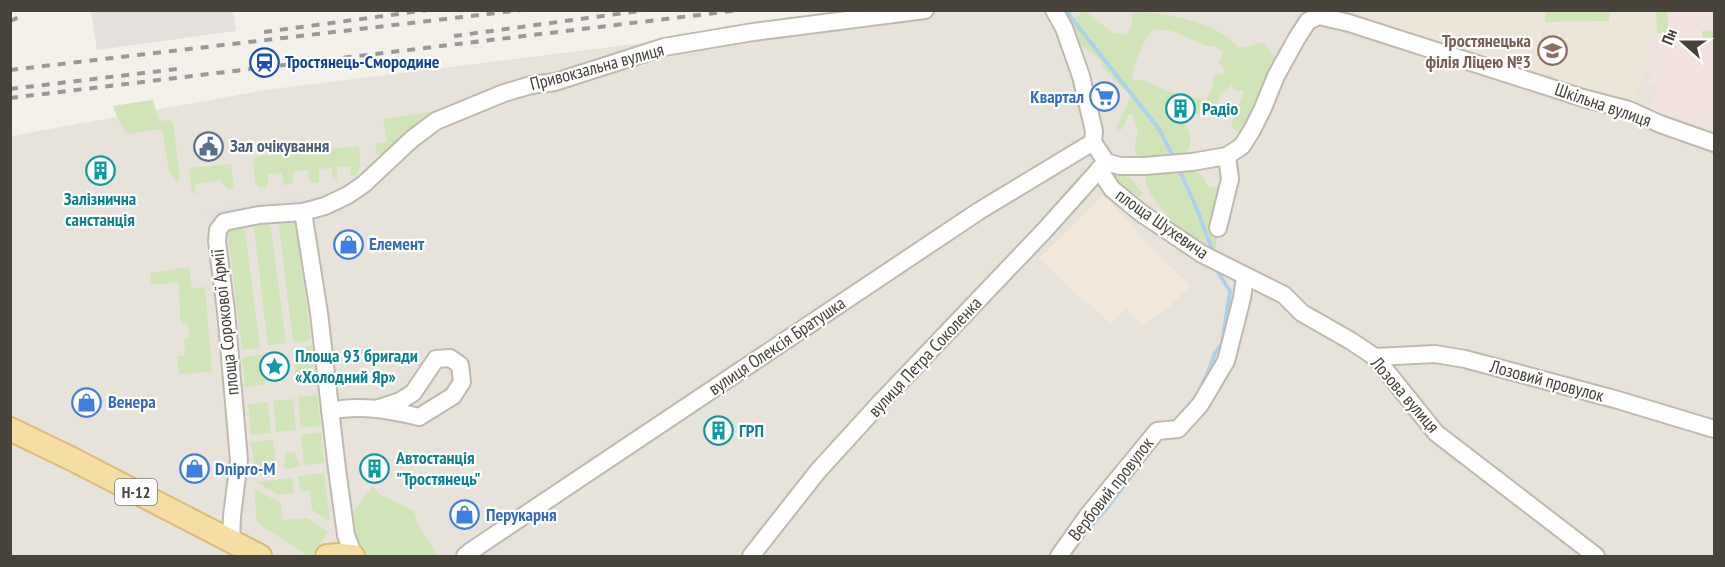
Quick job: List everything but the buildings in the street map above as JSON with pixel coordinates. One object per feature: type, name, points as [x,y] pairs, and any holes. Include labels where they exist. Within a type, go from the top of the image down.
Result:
[{"type":"main road","name":"Н-12","points":[[10,429],[260,556]]},
{"type":"street","name":"Привокзальна вулиця","points":[[303,212],[325,206],[364,184],[412,139],[436,121],[504,93],[531,85],[555,82],[664,47],[753,32],[926,10]]},
{"type":"street","name":"площа Шухевича","points":[[1054,10],[1064,28],[1081,76],[1094,131],[1093,142],[1112,189],[1141,213],[1202,254],[1266,286]]},
{"type":"street","name":"Шкільна вулиця","points":[[1227,156],[1242,146],[1263,108],[1275,76],[1297,38],[1308,21],[1319,16],[1349,23],[1583,98],[1629,110],[1660,124],[1714,143]]},
{"type":"street","name":"вулиця Олексія Братушка","points":[[465,556],[979,211],[1093,142]]},
{"type":"street","name":"площа Шухевича","points":[[1102,166],[1178,163],[1227,156],[1230,179],[1218,228]]},
{"type":"street","name":"вулиця Петра Соколенка","points":[[751,556],[818,471],[1044,231],[1102,166]]},
{"type":"street","points":[[303,212],[317,302],[346,535],[339,556]]},
{"type":"street","name":"площа Сорокової Армії","points":[[231,541],[239,460],[226,311],[217,241],[218,230],[224,222],[259,215],[303,212]]},
{"type":"street","name":"Вербовий провулок","points":[[1059,556],[1088,515],[1157,430],[1179,429],[1200,405],[1226,361],[1245,277]]},
{"type":"street","name":"Лозова вулиця","points":[[1266,286],[1284,295],[1302,313],[1375,357],[1436,433],[1596,556]]},
{"type":"street","name":"Лозовий провулок","points":[[1375,357],[1435,354],[1465,359],[1618,400],[1714,429]]},
{"type":"street","points":[[330,411],[354,408],[419,417],[453,396],[462,382],[460,365],[450,358],[436,358],[413,393],[400,401],[376,410]]},
{"type":"shaded area","points":[[91,11],[233,11],[236,31],[97,50]]},
{"type":"shaded area","points":[[897,11],[1714,11],[1714,556],[11,556],[11,136],[265,90]]},
{"type":"shaded area","name":"Тростянецька філія Ліцею №3","points":[[1331,11],[1656,11],[1656,37],[1650,38],[1650,71],[1645,69],[1632,104],[1576,89]]},
{"type":"shaded area","points":[[1656,11],[1714,11],[1714,130],[1650,110],[1658,88],[1648,84],[1652,72],[1650,71],[1650,38],[1656,37]]},
{"type":"shaded area","points":[[326,194],[327,200],[212,219],[205,210],[257,202]]},
{"type":"shaded area","points":[[1103,195],[1138,231],[1136,233],[1190,286],[1171,305],[1143,326],[1126,309],[1111,324],[1082,300],[1039,258]]},
{"type":"shaded area","points":[[330,311],[339,387],[329,390],[319,313]]},
{"type":"green space","points":[[1085,11],[1113,33],[1126,35],[1132,25],[1132,15],[1135,12],[1161,14],[1204,25],[1228,38],[1237,47],[1264,43],[1275,57],[1244,132],[1238,132],[1231,127],[1244,91],[1236,91],[1231,84],[1227,91],[1220,94],[1218,108],[1212,114],[1198,115],[1167,104],[1170,111],[1183,121],[1189,131],[1190,146],[1182,160],[1140,160],[1134,148],[1138,132],[1133,115],[1129,114],[1123,128],[1118,132],[1116,127],[1133,92],[1123,89],[1104,69],[1100,60],[1077,42],[1069,21]],"holes":[[[1154,29],[1172,31],[1204,45],[1217,47],[1223,52],[1219,63],[1225,71],[1223,74],[1214,75],[1212,90],[1205,100],[1168,91],[1143,80],[1133,80],[1136,60],[1150,33]]]},
{"type":"green space","points":[[1545,11],[1609,11],[1609,21],[1545,22]]},
{"type":"green space","points":[[1656,11],[1667,11],[1669,33],[1657,33]]},
{"type":"green space","points":[[1714,30],[1714,41],[1703,42],[1702,31]]},
{"type":"green space","points":[[153,100],[159,121],[173,122],[180,178],[177,182],[169,172],[162,129],[128,134],[121,125],[113,106]]},
{"type":"green space","points":[[449,109],[388,154],[377,155],[375,144],[387,142],[383,119]]},
{"type":"green space","points":[[359,146],[360,165],[356,176],[351,176],[350,166],[337,167],[337,180],[333,180],[332,168],[319,169],[319,182],[309,183],[308,170],[293,172],[293,184],[283,185],[282,173],[268,174],[268,183],[265,187],[260,188],[255,184],[253,157]]},
{"type":"green space","points":[[231,164],[234,189],[227,189],[220,180],[195,184],[196,193],[192,193],[189,168]]},
{"type":"green space","points":[[1190,167],[1203,176],[1207,186],[1212,188],[1218,186],[1221,195],[1216,248],[1220,262],[1173,222],[1152,196],[1146,183],[1146,172]]},
{"type":"green space","points":[[1115,169],[1129,177],[1143,193],[1138,198],[1123,195],[1108,171]]},
{"type":"green space","points":[[295,220],[311,340],[293,343],[279,226],[280,221]]},
{"type":"green space","points":[[266,221],[271,227],[286,343],[268,346],[254,229],[255,224]]},
{"type":"green space","points":[[241,225],[245,231],[260,348],[242,350],[228,233],[229,228]]},
{"type":"green space","points":[[189,267],[192,288],[205,287],[212,372],[179,374],[177,356],[185,355],[184,339],[189,338],[188,324],[181,324],[178,282],[151,285],[150,273]]},
{"type":"green space","points":[[312,346],[316,377],[296,379],[292,348]]},
{"type":"green space","points":[[262,355],[265,385],[245,387],[242,357]]},
{"type":"green space","points":[[317,395],[321,426],[301,428],[298,397]]},
{"type":"green space","points":[[293,399],[296,430],[276,432],[273,401]]},
{"type":"green space","points":[[268,402],[271,433],[251,435],[248,404]]},
{"type":"green space","points":[[321,432],[324,463],[304,465],[301,435]]},
{"type":"green space","points":[[273,440],[277,471],[255,473],[251,442]]},
{"type":"green space","points":[[294,452],[301,465],[291,469],[283,468],[286,453]]},
{"type":"green space","points":[[324,473],[330,521],[312,510],[310,491],[300,491],[298,476]]},
{"type":"green space","points":[[293,478],[294,493],[279,495],[256,482]]},
{"type":"green space","points":[[373,486],[379,494],[414,511],[418,525],[438,556],[357,556],[352,513]]},
{"type":"green space","points":[[254,489],[281,503],[283,520],[308,518],[328,532],[312,556],[308,556],[257,523]]},
{"type":"waterway","points":[[1068,10],[1069,15],[1159,129],[1174,158]]},
{"type":"waterway","points":[[1178,167],[1213,252]]},
{"type":"waterway","points":[[1189,405],[1196,397],[1215,353],[1222,344],[1230,291],[1215,268]]},
{"type":"waterway","points":[[1084,534],[1136,470]]},
{"type":"waterway","points":[[1069,556],[1080,540]]},
{"type":"railway","points":[[264,32],[428,10]]},
{"type":"railway","points":[[10,70],[522,10]]},
{"type":"railway","points":[[454,36],[647,10]]},
{"type":"railway","points":[[10,98],[740,10]]},
{"type":"railway","points":[[10,21],[22,16]]},
{"type":"railway","points":[[10,89],[177,69]]},
{"type":"place","name":"Тростянецька філія Ліцею №3","points":[[1552,51]]},
{"type":"place","name":"Тростянець-Смородине","points":[[264,62]]},
{"type":"place","name":"Квартал","points":[[1105,97]]},
{"type":"place","name":"Радіо","points":[[1181,109]]},
{"type":"place","name":"Зал очікування","points":[[209,146]]},
{"type":"place","name":"Залізнична санстанція","points":[[100,170]]},
{"type":"place","name":"Елемент","points":[[348,244]]},
{"type":"place","name":"Площа 93 бригади «Холодний Яр»","points":[[274,366]]},
{"type":"place","name":"Венера","points":[[87,402]]},
{"type":"place","name":"ГРП","points":[[718,431]]},
{"type":"place","name":"Автостанція \"Тростянець\"","points":[[375,468]]},
{"type":"place","name":"Dnipro-M","points":[[194,469]]},
{"type":"place","name":"Перукарня","points":[[465,515]]}]
